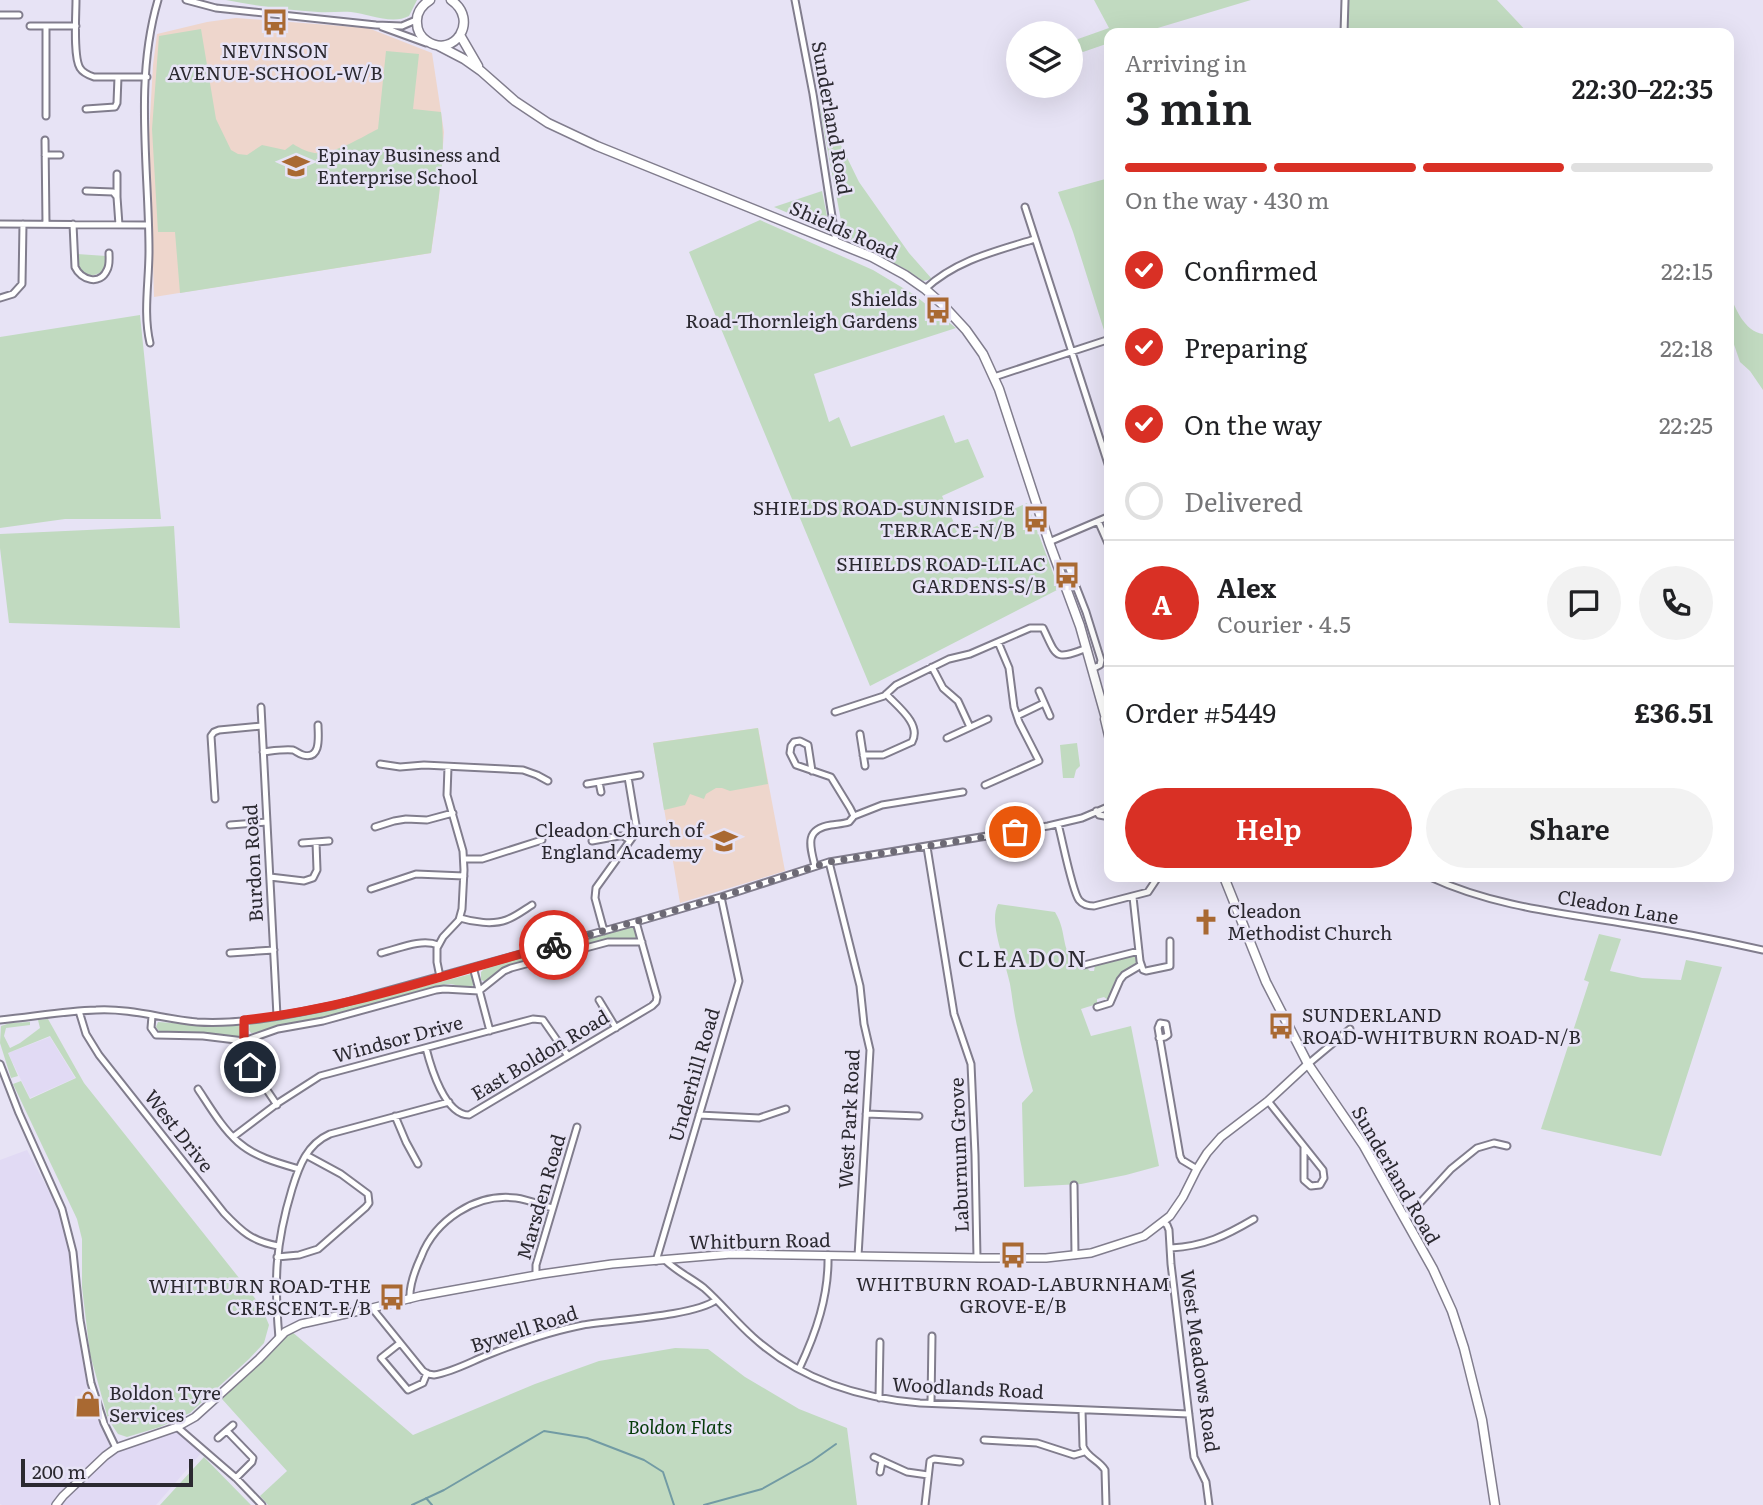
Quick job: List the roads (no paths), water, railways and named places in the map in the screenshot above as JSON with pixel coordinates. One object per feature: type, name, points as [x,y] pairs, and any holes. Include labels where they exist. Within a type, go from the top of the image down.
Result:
[{"type":"highway","points":[[427,1],[416,20],[420,34],[435,45],[451,43],[464,27],[462,11],[450,0]]},
{"type":"highway","name":"Shields Road","points":[[460,35],[481,71]]},
{"type":"highway","name":"Shields Road","points":[[435,45],[464,59],[514,101],[548,123],[597,146],[872,257],[905,275],[942,304],[966,330],[983,354],[994,377],[1080,626],[1104,705]]},
{"type":"highway","name":"Sunderland Road","points":[[1226,882],[1266,982],[1308,1064],[1364,1146],[1441,1286],[1456,1323],[1471,1374],[1485,1432],[1495,1505]]},
{"type":"main road","name":"Whitburn Road","points":[[116,1448],[195,1417],[285,1332],[301,1324],[410,1298],[612,1264],[732,1254],[1046,1258],[1091,1253],[1144,1236],[1170,1216],[1207,1153],[1222,1137],[1268,1101],[1308,1064]]},
{"type":"main road","points":[[56,1505],[116,1448]]},
{"type":"street","points":[[76,0],[76,52],[80,70],[94,77],[147,77]]},
{"type":"street","points":[[150,343],[145,142],[148,41],[158,0]]},
{"type":"street","points":[[186,0],[216,8],[376,25],[402,26],[416,20]]},
{"type":"street","name":"Sunderland Road","points":[[795,0],[836,242]]},
{"type":"street","points":[[1344,28],[1345,0]]},
{"type":"street","points":[[0,15],[19,15]]},
{"type":"street","points":[[376,25],[435,45]]},
{"type":"street","points":[[30,26],[76,26]]},
{"type":"street","points":[[46,26],[46,116]]},
{"type":"street","points":[[86,109],[115,107],[118,77]]},
{"type":"street","points":[[45,140],[46,224]]},
{"type":"street","points":[[45,155],[60,155]]},
{"type":"street","points":[[117,174],[119,225]]},
{"type":"street","points":[[86,191],[95,188],[113,192],[117,197]]},
{"type":"street","points":[[1025,207],[1104,451]]},
{"type":"street","points":[[0,224],[148,225]]},
{"type":"street","points":[[0,298],[13,294],[22,284],[23,224]]},
{"type":"street","points":[[73,224],[75,267],[78,274],[90,280],[103,276],[107,271],[109,253]]},
{"type":"street","points":[[925,289],[963,262],[1035,239]]},
{"type":"street","points":[[994,377],[1104,341]]},
{"type":"street","points":[[1049,542],[1104,518]]},
{"type":"street","points":[[1098,521],[1104,534]]},
{"type":"street","points":[[1058,565],[1068,566],[1086,612],[1101,660],[1100,665],[1092,669]]},
{"type":"street","points":[[835,712],[870,701],[949,659],[971,654],[1030,628],[1043,628],[1055,653],[1060,656],[1087,648]]},
{"type":"street","points":[[985,785],[1039,761],[1017,716],[1009,668],[998,642]]},
{"type":"street","points":[[932,667],[943,688],[958,701],[970,727]]},
{"type":"street","points":[[1039,691],[1049,716]]},
{"type":"street","points":[[863,755],[883,755],[912,742],[914,738],[914,729],[909,718],[886,694]]},
{"type":"street","points":[[1017,716],[1044,703]]},
{"type":"street","name":"Burdon Road","points":[[261,707],[277,1016]]},
{"type":"street","points":[[947,737],[988,719]]},
{"type":"street","points":[[263,751],[292,750],[305,756],[310,755],[317,749],[318,725]]},
{"type":"street","points":[[215,799],[211,736],[214,732],[225,729],[262,726]]},
{"type":"street","points":[[860,734],[865,766]]},
{"type":"street","points":[[813,771],[808,745],[800,741],[794,742],[790,746],[792,760],[796,765],[813,771],[831,777],[853,816]]},
{"type":"street","points":[[380,764],[400,767],[424,765],[523,770],[548,781]]},
{"type":"street","points":[[440,976],[438,945],[460,918],[464,876],[464,859],[447,794],[448,767]]},
{"type":"street","points":[[587,784],[640,775]]},
{"type":"street","points":[[604,931],[595,898],[596,888],[637,831],[628,777]]},
{"type":"street","points":[[599,782],[601,792]]},
{"type":"street","points":[[815,866],[810,847],[815,831],[828,825],[849,822],[853,816],[890,803],[963,792]]},
{"type":"street","points":[[0,1020],[79,1011],[116,1010],[200,1022],[277,1016],[336,1005],[636,922],[829,862],[1058,824],[1082,818],[1104,808]]},
{"type":"street","points":[[1096,811],[1104,816]]},
{"type":"street","points":[[375,827],[394,821],[427,820],[453,813]]},
{"type":"street","points":[[230,825],[267,822]]},
{"type":"street","points":[[1058,824],[1075,892],[1082,903],[1094,906],[1133,897],[1148,892],[1155,882]]},
{"type":"street","points":[[592,841],[620,836],[630,840]]},
{"type":"street","points":[[464,859],[482,859],[542,840]]},
{"type":"street","points":[[302,843],[329,841]]},
{"type":"street","points":[[270,877],[304,881],[313,878],[317,870],[316,842]]},
{"type":"street","name":"Laburnum Grove","points":[[927,846],[954,1014],[971,1065],[977,1258]]},
{"type":"street","name":"West Park Road","points":[[829,862],[860,986],[870,1050],[858,1256]]},
{"type":"street","points":[[371,888],[416,874],[464,876]]},
{"type":"street","name":"Cleadon Lane","points":[[1441,882],[1482,897],[1513,904],[1763,950]]},
{"type":"street","name":"Underhill Road","points":[[656,1261],[739,981],[721,897]]},
{"type":"street","points":[[1133,897],[1143,970],[1170,966],[1170,941]]},
{"type":"street","points":[[460,918],[471,922],[506,920],[532,905]]},
{"type":"street","name":"East Boldon Road","points":[[279,1338],[275,1290],[278,1246],[299,1169],[317,1142],[330,1133],[449,1102],[455,1111],[469,1115],[652,1006],[656,1002],[656,989],[636,922]]},
{"type":"street","points":[[381,953],[430,942],[438,945]]},
{"type":"street","points":[[152,1016],[152,1028],[156,1035],[203,1036],[244,1041],[278,1029],[323,1021],[436,990],[479,991],[511,968],[607,942],[642,942]]},
{"type":"street","points":[[230,953],[274,950]]},
{"type":"street","points":[[1088,966],[1139,951]]},
{"type":"street","points":[[1100,1005],[1110,1003],[1124,975],[1141,965]]},
{"type":"street","points":[[472,967],[490,1031]]},
{"type":"street","points":[[599,1000],[616,1027]]},
{"type":"street","name":"West Drive","points":[[79,1011],[86,1034],[99,1055],[224,1213],[251,1238],[278,1246]]},
{"type":"street","name":"Windsor Drive","points":[[233,1137],[320,1076],[533,1019],[543,1020],[568,1056]]},
{"type":"street","points":[[244,1020],[246,1059],[277,1105]]},
{"type":"street","points":[[1308,1064],[1350,1029]]},
{"type":"street","points":[[1159,1038],[1180,1156],[1197,1169]]},
{"type":"street","points":[[426,1048],[433,1072],[449,1102]]},
{"type":"street","points":[[0,1064],[62,1209],[73,1252],[80,1320],[91,1383],[104,1423],[116,1448]]},
{"type":"street","points":[[198,1089],[239,1143],[267,1159],[299,1169]]},
{"type":"street","points":[[1268,1101],[1323,1170],[1324,1178],[1320,1185],[1311,1186],[1304,1180],[1304,1147]]},
{"type":"street","points":[[699,1115],[759,1118],[786,1109]]},
{"type":"street","points":[[866,1114],[919,1116]]},
{"type":"street","points":[[395,1116],[418,1164]]},
{"type":"street","name":"Marsden Road","points":[[536,1275],[536,1265],[577,1127]]},
{"type":"street","points":[[1405,1217],[1451,1169],[1477,1148],[1494,1143],[1507,1146]]},
{"type":"street","points":[[277,1257],[318,1250],[369,1203],[368,1194],[354,1182],[306,1155]]},
{"type":"street","points":[[1074,1185],[1075,1255]]},
{"type":"street","points":[[410,1298],[409,1292],[416,1268],[431,1237],[440,1226],[466,1208],[492,1199],[514,1198],[553,1208]]},
{"type":"street","points":[[1171,1248],[1217,1240],[1254,1219]]},
{"type":"street","name":"West Meadows Road","points":[[1163,1223],[1167,1225],[1171,1248],[1194,1457],[1206,1482],[1209,1505]]},
{"type":"street","points":[[799,1369],[822,1311],[827,1286],[828,1255]]},
{"type":"street","name":"Woodlands Road","points":[[665,1260],[703,1288],[769,1351],[799,1369],[845,1389],[880,1398],[931,1403],[1189,1414]]},
{"type":"street","name":"Bywell Road","points":[[400,1343],[381,1358],[408,1390],[423,1383],[427,1373],[440,1374],[512,1345],[561,1330],[676,1312],[716,1300]]},
{"type":"street","points":[[372,1308],[427,1373]]},
{"type":"street","points":[[931,1403],[932,1336]]},
{"type":"street","points":[[880,1342],[880,1398]]},
{"type":"street","points":[[1082,1410],[1084,1452],[1105,1470],[1106,1505]]},
{"type":"street","points":[[218,1438],[233,1425]]},
{"type":"street","points":[[177,1426],[262,1505]]},
{"type":"street","points":[[227,1431],[253,1458],[236,1478]]},
{"type":"street","points":[[984,1440],[1029,1441],[1074,1455],[1084,1452]]},
{"type":"street","points":[[927,1452],[931,1461]]},
{"type":"street","points":[[874,1457],[907,1472],[928,1475]]},
{"type":"street","points":[[925,1505],[929,1461],[934,1459],[960,1462]]},
{"type":"street","points":[[880,1472],[882,1461]]},
{"type":"waterway","points":[[412,1505],[444,1490],[544,1431],[587,1438],[644,1460],[663,1472],[674,1505]]},
{"type":"waterway","points":[[704,1505],[762,1489],[836,1444]]},
{"type":"waterway","points":[[426,1498],[432,1505]]},
{"type":"place","name":"NEVINSON AVENUE-SCHOOL-W/B","points":[[275,22]]},
{"type":"place","name":"Epinay Business and Enterprise School","points":[[296,166]]},
{"type":"place","name":"Shields Road-Thornleigh Gardens","points":[[938,310]]},
{"type":"place","name":"SHIELDS ROAD-SUNNISIDE TERRACE-N/B","points":[[1036,519]]},
{"type":"place","name":"SHIELDS ROAD-LILAC GARDENS-S/B","points":[[1067,575]]},
{"type":"place","name":"Cleadon Church of England Academy","points":[[724,841]]},
{"type":"place","name":"Cleadon Methodist Church","points":[[1206,922]]},
{"type":"place","name":"SUNDERLAND ROAD-WHITBURN ROAD-N/B","points":[[1281,1026]]},
{"type":"place","name":"WHITBURN ROAD-LABURNHAM GROVE-E/B","points":[[1013,1255]]},
{"type":"place","name":"WHITBURN ROAD-THE CRESCENT-E/B","points":[[392,1297]]},
{"type":"place","name":"Boldon Tyre Services","points":[[88,1404]]},
{"type":"district","name":"CLEADON","points":[[1023,959]]},
{"type":"park label","name":"Boldon Flats","points":[[680,1427]]}]
